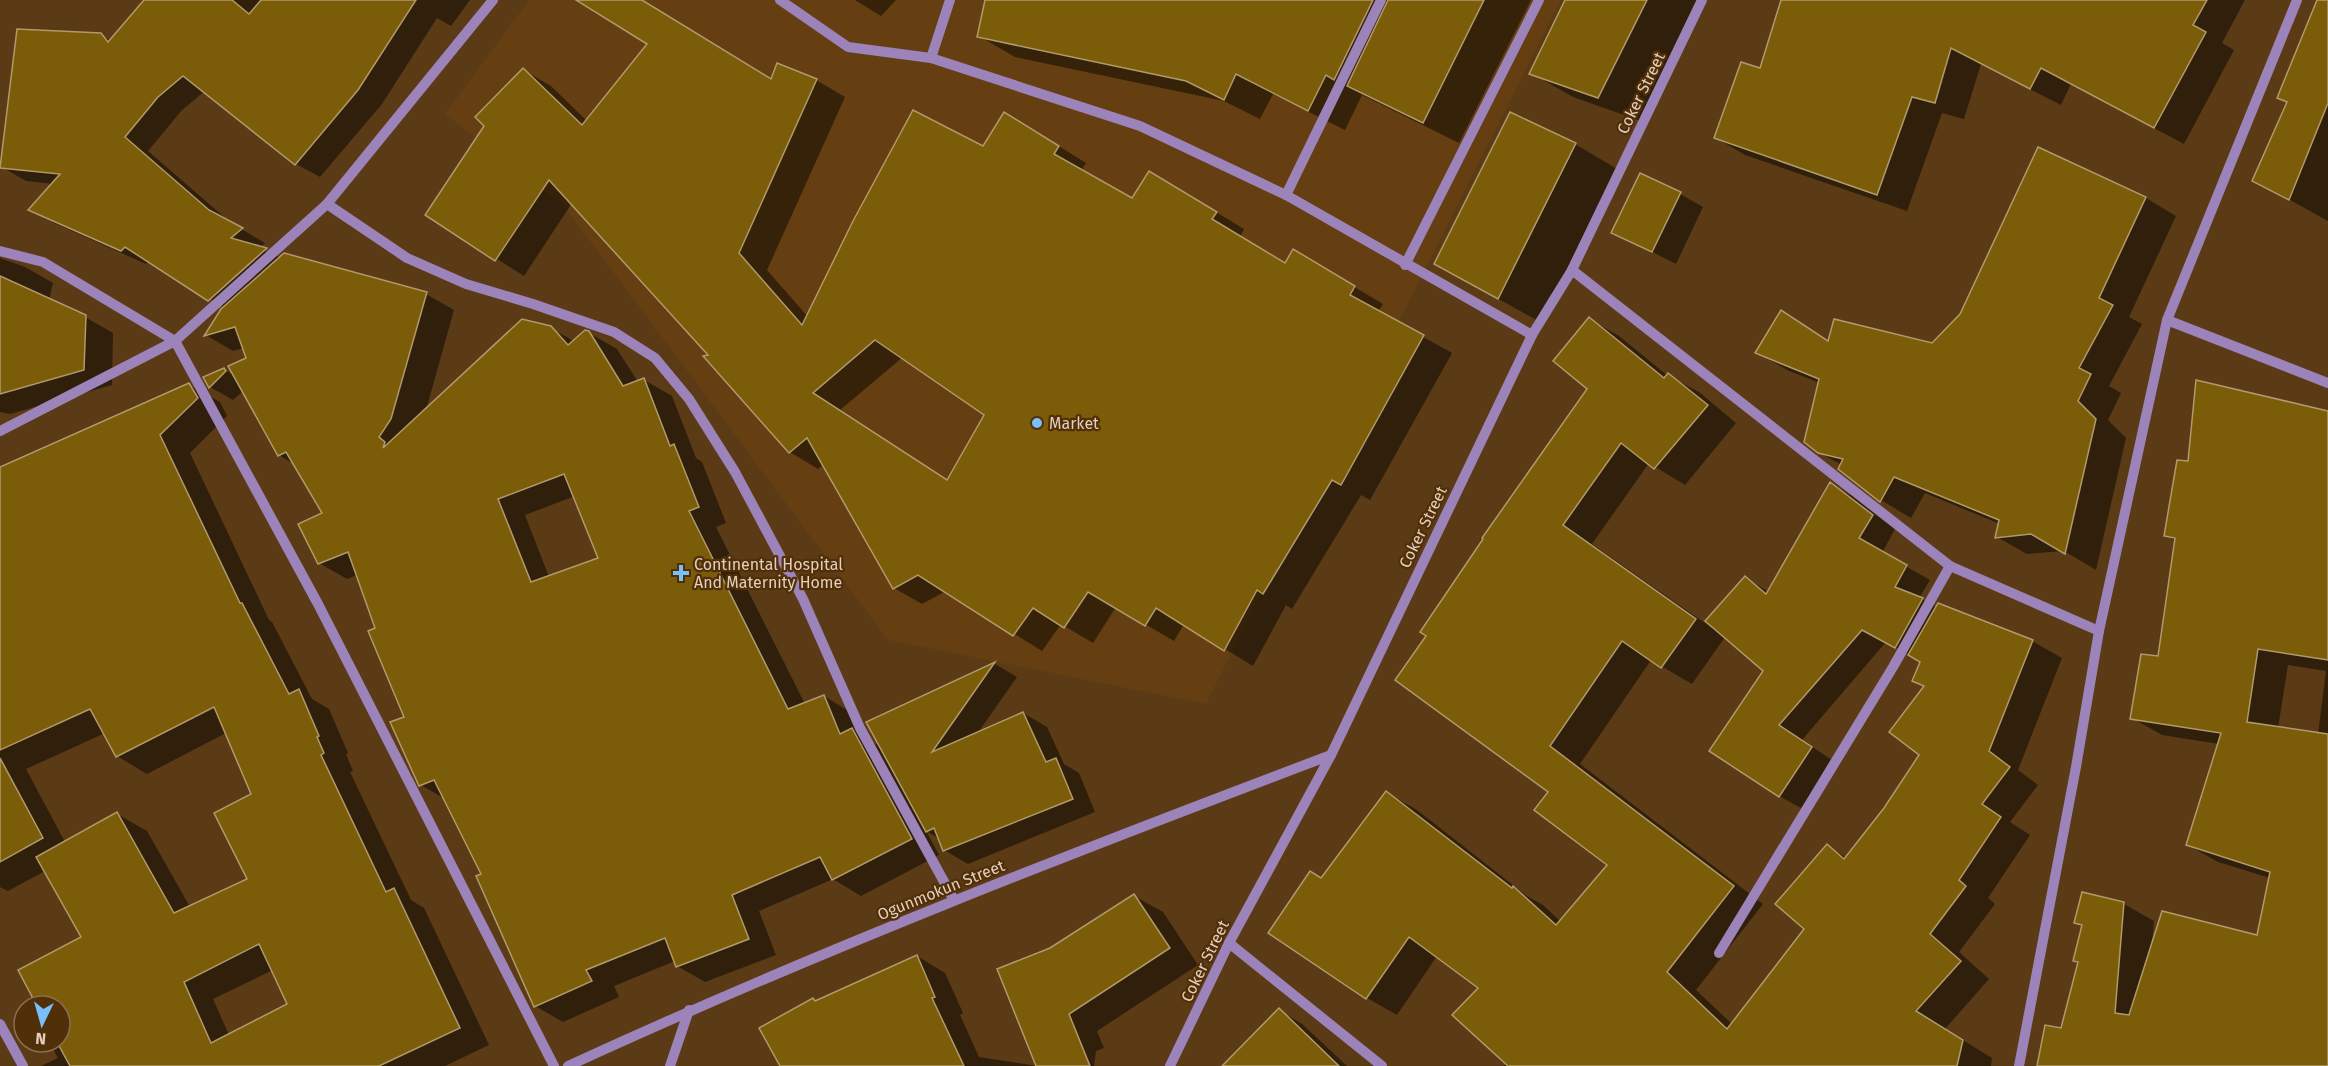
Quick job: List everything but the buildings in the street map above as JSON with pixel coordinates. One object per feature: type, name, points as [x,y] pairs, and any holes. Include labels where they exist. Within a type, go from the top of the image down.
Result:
[{"type":"street","points":[[0,431],[175,341],[327,204],[493,0]]},
{"type":"street","points":[[780,0],[848,47],[931,58],[1140,126],[1286,195],[1532,335]]},
{"type":"street","points":[[931,58],[950,0]]},
{"type":"street","points":[[1286,195],[1381,0]]},
{"type":"street","points":[[1406,265],[1539,0]]},
{"type":"street","name":"Coker Street","points":[[1170,1066],[1229,943],[1331,755],[1532,335],[1572,270],[1702,0]]},
{"type":"street","points":[[2019,1066],[2076,767],[2099,631],[2168,320],[2297,0]]},
{"type":"street","points":[[327,204],[407,258],[466,284],[614,332],[655,358],[690,399],[735,471],[803,599],[860,728],[954,900]]},
{"type":"street","points":[[0,251],[43,262],[175,341],[318,604],[554,1066]]},
{"type":"street","points":[[1572,270],[1950,566],[2099,631]]},
{"type":"street","points":[[2168,320],[2328,382]]},
{"type":"street","points":[[1719,953],[1893,667],[1950,566]]},
{"type":"street","name":"Ogunmokun Street","points":[[568,1066],[689,1010],[954,900],[1331,755]]},
{"type":"street","points":[[1229,943],[1382,1066]]},
{"type":"street","points":[[670,1066],[689,1010]]},
{"type":"street","points":[[0,1024],[23,1066]]},
{"type":"shaded area","name":"Market","points":[[529,0],[1561,0],[1206,704],[888,640],[563,205],[445,114]]},
{"type":"place","name":"Market","points":[[1037,423]]},
{"type":"place","name":"Continental Hospital And Maternity Home","points":[[681,573]]}]
